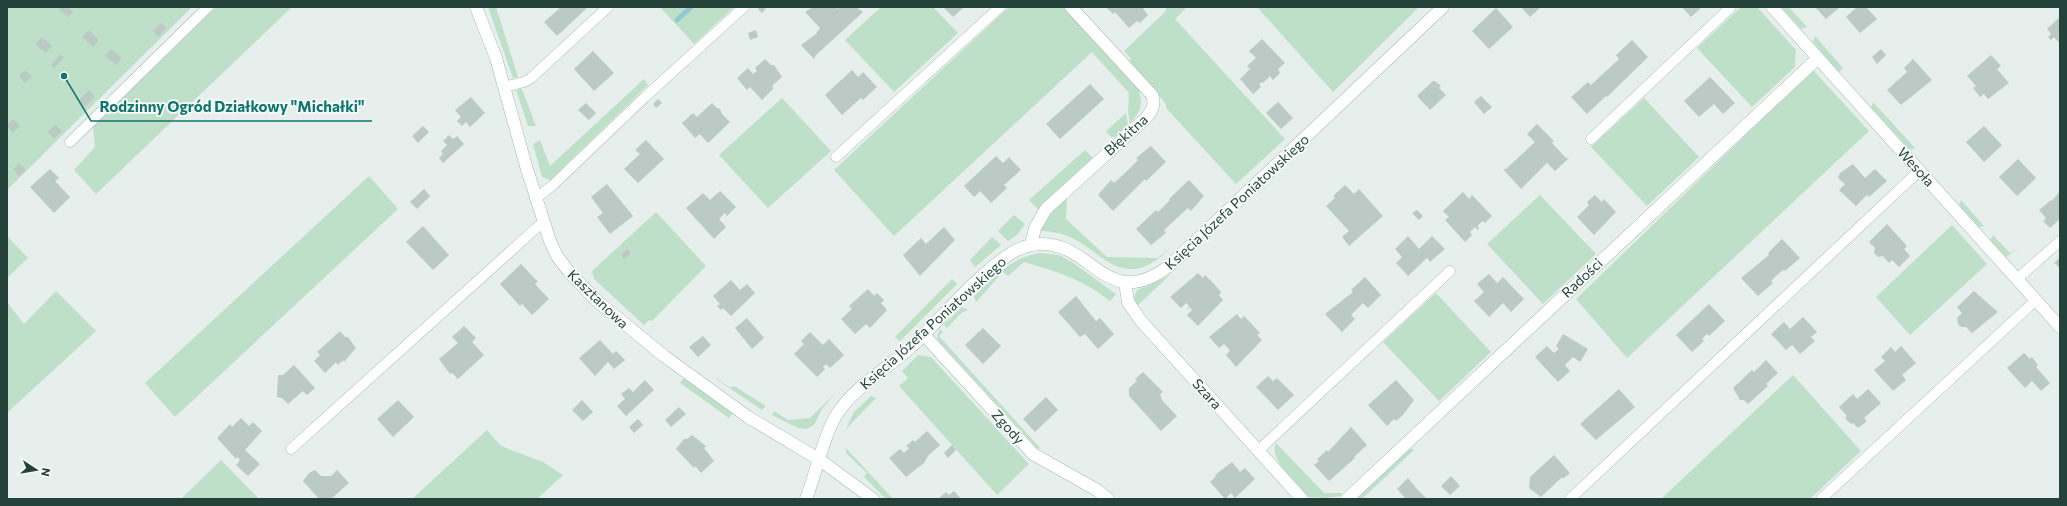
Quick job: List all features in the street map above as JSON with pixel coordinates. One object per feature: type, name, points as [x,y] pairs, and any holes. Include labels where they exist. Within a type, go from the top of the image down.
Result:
[{"type":"street","name":"Kasztanowa","points":[[476,7],[492,46],[535,199],[553,248],[563,265],[582,287],[613,316],[646,342],[748,417],[820,460],[873,499]]},
{"type":"street","name":"Błękitna","points":[[1031,245],[1035,228],[1046,210],[1148,116],[1153,108],[1154,100],[1152,96],[1070,7]]},
{"type":"street","name":"Księcia Józefa Poniatowskiego","points":[[806,499],[832,424],[842,407],[869,381],[901,356],[924,335],[993,266],[1010,254],[1031,245],[1042,244],[1061,247],[1073,253],[1103,275],[1125,282],[1152,277],[1169,266],[1443,7]]},
{"type":"street","name":"Wesoła","points":[[1772,7],[2060,327]]},
{"type":"street","name":"Radości","points":[[1347,499],[1818,58]]},
{"type":"street","name":"Szara","points":[[1125,282],[1127,300],[1138,316],[1302,499]]},
{"type":"street","name":"Zgody","points":[[924,335],[1033,454],[1097,490],[1108,499]]},
{"type":"lane","points":[[70,142],[208,7]]},
{"type":"lane","points":[[504,87],[524,82],[531,78],[608,7]]},
{"type":"lane","points":[[535,199],[553,186],[645,97],[744,7]]},
{"type":"lane","points":[[836,157],[1000,7]]},
{"type":"lane","points":[[1591,139],[1731,7]]},
{"type":"lane","points":[[1570,499],[1919,171]]},
{"type":"lane","points":[[291,449],[543,222]]},
{"type":"lane","points":[[2017,279],[2060,241]]},
{"type":"lane","points":[[1259,450],[1450,271]]},
{"type":"lane","points":[[1821,499],[2036,300]]},
{"type":"green space","points":[[7,7],[192,7],[7,190]]},
{"type":"green space","points":[[216,7],[292,7],[96,194],[74,170],[95,147],[93,127]]},
{"type":"green space","points":[[488,7],[496,7],[518,77],[513,78]]},
{"type":"green space","points":[[660,7],[734,7],[694,44]]},
{"type":"green space","points":[[881,7],[933,7],[958,33],[894,92],[845,40]]},
{"type":"green space","points":[[1009,7],[1066,7],[1139,90],[1141,105],[1139,112],[1130,124],[1128,111],[1129,93],[1092,52],[894,236],[834,170]]},
{"type":"green space","points":[[1166,7],[1187,7],[1175,19],[1285,139],[1236,184],[1166,108],[1166,104],[1130,61],[1131,59],[1124,51],[1166,11]]},
{"type":"green space","points":[[1257,7],[1419,7],[1333,92]]},
{"type":"green space","points":[[1741,7],[1757,7],[1796,50],[1795,67],[1752,107],[1697,48]]},
{"type":"green space","points":[[1781,7],[1789,7],[1807,27],[1801,29]]},
{"type":"green space","points":[[1815,36],[1843,68],[1839,72],[1813,42]]},
{"type":"green space","points":[[1813,70],[1869,131],[1627,358],[1576,299]]},
{"type":"green space","points":[[644,79],[648,85],[550,180],[542,177],[533,144],[540,140],[550,166]]},
{"type":"green space","points":[[522,89],[536,126],[528,126],[516,90]]},
{"type":"green space","points":[[782,98],[831,151],[768,208],[719,155]]},
{"type":"green space","points":[[1644,98],[1699,157],[1647,206],[1591,147]]},
{"type":"green space","points":[[1873,102],[1915,148],[1910,150],[1871,107]]},
{"type":"green space","points":[[1126,113],[1128,125],[1115,137],[1111,137],[1106,131]]},
{"type":"green space","points":[[1085,150],[1093,158],[1040,210],[1038,209],[1029,200]]},
{"type":"green space","points":[[369,176],[398,209],[175,417],[145,383]]},
{"type":"green space","points":[[1540,195],[1596,254],[1543,304],[1487,244]]},
{"type":"green space","points":[[1065,198],[1067,199],[1066,219],[1107,257],[1158,258],[1176,242],[1155,261],[1142,267],[1131,269],[1121,268],[1072,238],[1048,231],[1039,231],[1055,207]]},
{"type":"green space","points":[[1961,200],[1984,226],[1979,227],[1959,205]]},
{"type":"green space","points":[[656,212],[706,266],[652,321],[649,320],[644,325],[593,278],[594,276],[591,272]]},
{"type":"green space","points":[[1014,215],[1025,224],[1017,235],[1008,241],[998,231]]},
{"type":"green space","points":[[1952,225],[1987,264],[1910,335],[1876,297]]},
{"type":"green space","points":[[1993,235],[2010,253],[2019,248],[2006,257],[1990,240]]},
{"type":"green space","points":[[7,236],[28,258],[7,278]]},
{"type":"green space","points":[[992,237],[1001,245],[975,267],[970,260]]},
{"type":"green space","points":[[1041,253],[1059,255],[1072,262],[1116,294],[1110,301],[1090,287],[1069,277],[1024,262],[1008,276],[1003,272],[976,302],[974,296],[996,275],[1021,258]]},
{"type":"green space","points":[[1171,274],[1137,306],[1134,298],[1137,290]]},
{"type":"green space","points":[[952,279],[957,284],[900,341],[895,337]]},
{"type":"green space","points":[[56,291],[96,331],[7,413],[7,302],[24,324]]},
{"type":"green space","points":[[1436,293],[1491,352],[1439,401],[1383,342]]},
{"type":"green space","points":[[962,307],[968,310],[961,313],[947,328],[944,325]]},
{"type":"green space","points":[[940,329],[943,332],[939,336],[1041,449],[1037,448],[938,340],[937,335]]},
{"type":"green space","points":[[918,355],[931,357],[1029,464],[997,495],[899,386],[908,378],[902,371]]},
{"type":"green space","points":[[1793,375],[1861,451],[1810,499],[1661,499]]},
{"type":"green space","points":[[719,376],[717,379],[731,388],[734,386],[766,406],[762,410],[716,379]]},
{"type":"green space","points":[[684,378],[733,413],[729,418],[680,383]]},
{"type":"green space","points":[[836,393],[822,409],[814,425],[806,429],[798,428],[772,415],[774,411],[788,420],[810,418]]},
{"type":"green space","points":[[871,396],[876,398],[846,429],[854,412]]},
{"type":"green space","points":[[487,430],[501,446],[543,462],[563,475],[537,499],[412,499]]},
{"type":"green space","points":[[1276,443],[1324,493],[1341,493],[1342,496],[1325,498],[1307,497],[1280,464],[1276,456]]},
{"type":"green space","points":[[845,447],[893,499],[886,499],[864,477],[867,473],[847,454]]},
{"type":"green space","points":[[1410,448],[1414,450],[1362,499],[1353,499]]},
{"type":"green space","points":[[221,460],[259,499],[181,499]]},
{"type":"building","points":[[62,7],[68,7],[73,12],[68,17],[59,10]]},
{"type":"building","points":[[561,7],[588,7],[557,36],[544,22]]},
{"type":"building","points":[[760,7],[767,7],[762,13],[758,9]]},
{"type":"building","points":[[813,7],[835,7],[837,9],[840,7],[856,7],[863,12],[815,56],[814,59],[801,45],[816,34],[820,28],[805,12]]},
{"type":"building","points":[[943,7],[964,7],[953,17]]},
{"type":"building","points":[[1106,7],[1146,7],[1143,9],[1148,15],[1140,23],[1137,21],[1129,28],[1115,12],[1113,14]]},
{"type":"building","points":[[1521,7],[1541,7],[1530,17]]},
{"type":"building","points":[[1682,7],[1702,7],[1691,17]]},
{"type":"building","points":[[1815,7],[1840,7],[1826,19]]},
{"type":"building","points":[[1857,7],[1866,7],[1877,19],[1860,33],[1846,17]]},
{"type":"building","points":[[1496,8],[1513,27],[1489,49],[1472,31]]},
{"type":"building","points":[[2060,17],[2060,40],[2058,42],[2054,37],[2051,40],[2048,37],[2051,34],[2047,29]]},
{"type":"building","points":[[161,23],[166,28],[158,37],[153,31]]},
{"type":"building","points":[[89,30],[99,40],[93,47],[82,37]]},
{"type":"building","points":[[756,30],[758,37],[750,40],[748,33]]},
{"type":"building","points":[[42,37],[52,46],[46,53],[35,44]]},
{"type":"building","points":[[1262,39],[1285,63],[1278,69],[1280,73],[1273,80],[1270,76],[1263,83],[1262,82],[1259,84],[1261,87],[1253,94],[1240,79],[1250,69],[1247,66],[1256,58],[1249,51]]},
{"type":"building","points":[[1632,40],[1648,57],[1607,97],[1606,96],[1587,114],[1571,97],[1588,82],[1591,85],[1619,59],[1616,55]]},
{"type":"building","points":[[111,49],[122,58],[116,65],[105,56]]},
{"type":"building","points":[[1881,49],[1886,55],[1877,64],[1872,57]]},
{"type":"building","points":[[593,51],[614,73],[594,91],[574,69]]},
{"type":"building","points":[[60,54],[64,58],[54,68],[51,65]]},
{"type":"building","points":[[1991,55],[2001,66],[1997,69],[2009,83],[1988,99],[1984,94],[1980,97],[1973,88],[1976,86],[1967,76]]},
{"type":"building","points":[[765,59],[771,65],[774,65],[782,77],[772,86],[774,88],[762,100],[750,87],[747,90],[737,78],[748,68],[753,74],[757,71],[755,68]]},
{"type":"building","points":[[1913,59],[1932,80],[1901,105],[1887,90],[1907,72],[1904,68]]},
{"type":"building","points":[[25,70],[32,77],[25,83],[19,76]]},
{"type":"building","points":[[852,70],[858,77],[863,72],[877,87],[863,100],[861,98],[842,115],[825,95]]},
{"type":"building","points":[[1710,77],[1735,103],[1723,114],[1714,104],[1699,117],[1684,101]]},
{"type":"building","points":[[1433,81],[1441,86],[1439,88],[1446,95],[1430,110],[1417,96]]},
{"type":"building","points":[[1090,84],[1104,99],[1060,139],[1046,124]]},
{"type":"building","points":[[89,90],[95,97],[85,107],[79,100]]},
{"type":"building","points":[[1481,96],[1492,107],[1484,114],[1474,102]]},
{"type":"building","points":[[471,97],[485,113],[470,127],[466,122],[462,126],[457,121],[461,117],[455,110]]},
{"type":"building","points":[[658,99],[662,103],[656,108],[653,104]]},
{"type":"building","points":[[1278,102],[1293,118],[1281,129],[1266,113]]},
{"type":"building","points":[[586,103],[596,113],[589,120],[578,110]]},
{"type":"building","points":[[712,103],[720,109],[722,114],[730,122],[708,143],[700,134],[695,138],[682,123],[693,113],[697,117]]},
{"type":"building","points":[[13,119],[20,126],[12,133],[7,125]]},
{"type":"building","points":[[55,124],[62,131],[54,139],[48,132]]},
{"type":"building","points":[[1537,124],[1554,141],[1552,143],[1566,158],[1569,158],[1555,171],[1547,163],[1521,189],[1503,169],[1506,169],[1535,142],[1527,134]]},
{"type":"building","points":[[423,126],[429,132],[418,143],[412,136]]},
{"type":"building","points":[[1984,126],[2002,145],[1984,162],[1966,142]]},
{"type":"building","points":[[449,135],[453,139],[457,136],[464,144],[443,163],[439,158],[443,154],[441,151],[447,145],[443,141]]},
{"type":"building","points":[[646,140],[664,159],[638,183],[624,169],[640,154],[635,150]]},
{"type":"building","points":[[1151,146],[1166,162],[1146,181],[1145,179],[1113,211],[1098,195],[1111,180],[1114,183],[1138,160],[1136,158]]},
{"type":"building","points":[[996,156],[1003,163],[1009,157],[1021,170],[1004,185],[1007,188],[991,203],[980,191],[974,197],[964,186]]},
{"type":"building","points":[[2018,159],[2036,178],[2017,196],[1999,177]]},
{"type":"building","points":[[19,163],[26,170],[19,176],[13,169]]},
{"type":"building","points":[[1853,164],[1865,178],[1875,169],[1887,181],[1869,197],[1867,195],[1856,206],[1839,190],[1845,184],[1838,178],[1840,173]]},
{"type":"building","points":[[50,169],[59,178],[55,181],[70,197],[54,213],[30,187]]},
{"type":"building","points":[[1189,180],[1204,196],[1191,211],[1188,208],[1164,230],[1166,233],[1151,245],[1136,229],[1156,210],[1158,212]]},
{"type":"building","points":[[607,184],[633,216],[610,234],[597,217],[603,213],[591,197]]},
{"type":"building","points":[[1345,185],[1354,194],[1359,189],[1383,216],[1349,246],[1342,237],[1349,231],[1326,206],[1335,198],[1333,196]]},
{"type":"building","points":[[424,189],[430,196],[417,209],[410,202]]},
{"type":"building","points":[[720,191],[736,207],[727,216],[725,213],[719,219],[726,227],[714,239],[686,208],[703,193],[710,200]]},
{"type":"building","points":[[2060,191],[2060,219],[2050,228],[2043,221],[2046,218],[2039,210],[2051,200],[2052,201]]},
{"type":"building","points":[[1463,192],[1469,199],[1472,195],[1492,216],[1485,223],[1483,221],[1477,226],[1479,228],[1478,230],[1475,227],[1470,232],[1472,235],[1465,242],[1445,220],[1449,217],[1443,211]]},
{"type":"building","points":[[1595,195],[1602,202],[1604,199],[1616,212],[1594,235],[1577,217],[1589,205],[1587,202]]},
{"type":"building","points":[[1417,210],[1423,216],[1419,220],[1412,213]]},
{"type":"building","points":[[1887,224],[1907,246],[1904,249],[1910,256],[1899,267],[1892,260],[1889,263],[1883,256],[1878,257],[1874,253],[1875,248],[1869,242]]},
{"type":"building","points":[[423,226],[449,255],[433,270],[406,242]]},
{"type":"building","points":[[944,227],[955,240],[920,276],[903,255],[921,238],[926,244]]},
{"type":"building","points":[[1408,236],[1419,249],[1432,236],[1445,249],[1430,262],[1427,258],[1408,276],[1396,263],[1402,257],[1395,249]]},
{"type":"building","points":[[1782,239],[1800,258],[1785,271],[1783,270],[1777,275],[1771,281],[1773,283],[1758,296],[1741,278],[1769,255],[1768,253]]},
{"type":"building","points":[[627,249],[631,253],[624,259],[621,255]]},
{"type":"building","points":[[2060,257],[2060,269],[2055,263],[2051,266]]},
{"type":"building","points":[[521,264],[538,282],[535,284],[549,299],[532,315],[522,304],[520,306],[500,284]]},
{"type":"building","points":[[1198,273],[1203,278],[1205,275],[1214,284],[1221,292],[1219,295],[1223,300],[1198,326],[1187,315],[1192,310],[1190,307],[1187,310],[1189,306],[1186,303],[1181,308],[1170,297]]},
{"type":"building","points":[[1489,274],[1497,283],[1503,277],[1524,299],[1511,312],[1503,303],[1489,317],[1474,301],[1484,292],[1477,284]]},
{"type":"building","points":[[1365,277],[1381,295],[1368,308],[1363,303],[1351,315],[1355,319],[1342,332],[1325,314],[1353,292],[1351,290]]},
{"type":"building","points":[[731,280],[740,290],[747,284],[755,293],[731,316],[723,308],[721,310],[717,306],[720,304],[713,296]]},
{"type":"building","points":[[868,289],[874,296],[877,293],[884,300],[881,303],[887,310],[870,328],[866,324],[855,334],[841,319],[852,309],[849,306]]},
{"type":"building","points":[[1974,291],[1998,312],[1972,333],[1966,327],[1961,327],[1958,324],[1957,318],[1962,313],[1957,307]]},
{"type":"building","points":[[1076,296],[1096,321],[1100,318],[1114,334],[1098,349],[1085,334],[1080,337],[1058,312]]},
{"type":"building","points":[[1709,304],[1725,321],[1709,336],[1707,334],[1702,339],[1704,341],[1692,352],[1676,335]]},
{"type":"building","points":[[1237,314],[1241,319],[1244,316],[1260,333],[1257,335],[1262,340],[1236,367],[1226,355],[1230,351],[1228,348],[1224,344],[1219,348],[1209,337]]},
{"type":"building","points":[[1803,317],[1817,332],[1811,337],[1815,341],[1800,354],[1792,345],[1786,350],[1771,334],[1784,322],[1790,329]]},
{"type":"building","points":[[747,318],[764,338],[752,349],[735,328]]},
{"type":"building","points":[[464,326],[476,338],[472,342],[484,355],[458,379],[452,373],[450,374],[439,359],[458,343],[452,337]]},
{"type":"building","points":[[983,328],[1001,346],[983,364],[965,345]]},
{"type":"building","points":[[340,331],[345,337],[348,337],[356,348],[344,362],[343,360],[338,365],[336,362],[325,373],[314,361],[320,355],[317,352]]},
{"type":"building","points":[[810,332],[823,345],[829,339],[844,355],[830,368],[826,364],[823,367],[825,369],[817,377],[794,354],[804,344],[801,341]]},
{"type":"building","points":[[1563,334],[1588,349],[1580,362],[1573,357],[1565,365],[1570,371],[1558,382],[1535,357],[1547,346],[1554,353],[1559,349],[1556,346]]},
{"type":"building","points":[[703,336],[711,345],[698,357],[689,347]]},
{"type":"building","points":[[600,340],[613,354],[616,351],[625,360],[614,369],[608,362],[595,376],[579,358]]},
{"type":"building","points":[[1901,346],[1916,363],[1902,375],[1906,380],[1893,391],[1874,370],[1885,361],[1881,357],[1891,347],[1895,352]]},
{"type":"building","points":[[2024,353],[2030,359],[2032,357],[2038,365],[2036,367],[2050,383],[2041,391],[2032,381],[2025,388],[2007,368]]},
{"type":"building","points":[[1766,360],[1778,373],[1766,384],[1768,386],[1748,404],[1744,400],[1740,400],[1733,388],[1752,370],[1754,372]]},
{"type":"building","points":[[294,365],[315,388],[307,395],[303,391],[288,404],[282,398],[277,397],[278,375],[283,375]]},
{"type":"building","points":[[1143,372],[1163,392],[1160,394],[1162,400],[1177,416],[1161,431],[1129,396],[1129,388],[1137,381],[1135,379]]},
{"type":"building","points":[[1268,376],[1273,381],[1277,378],[1294,395],[1278,410],[1256,387]]},
{"type":"building","points":[[645,380],[654,390],[626,416],[617,406],[625,399],[621,394],[629,388],[633,392]]},
{"type":"building","points":[[1396,380],[1414,400],[1403,415],[1396,421],[1394,419],[1387,426],[1368,405]]},
{"type":"building","points":[[1619,389],[1635,407],[1596,440],[1580,424]]},
{"type":"building","points":[[1868,389],[1881,403],[1864,418],[1867,421],[1858,428],[1845,418],[1847,416],[1839,407],[1853,394],[1857,399]]},
{"type":"building","points":[[1046,397],[1058,410],[1035,432],[1023,419]]},
{"type":"building","points":[[398,400],[414,417],[393,437],[377,419]]},
{"type":"building","points":[[582,400],[593,412],[583,421],[572,410]]},
{"type":"building","points":[[679,407],[686,414],[671,427],[665,420]]},
{"type":"building","points":[[241,418],[249,426],[253,422],[262,431],[245,450],[260,464],[248,476],[236,465],[240,460],[237,457],[236,459],[217,438],[230,424],[232,427]]},
{"type":"building","points":[[638,419],[643,425],[634,433],[629,427]]},
{"type":"building","points":[[1351,427],[1367,445],[1329,481],[1314,465],[1319,461],[1317,459],[1327,450],[1328,452]]},
{"type":"building","points":[[927,431],[940,445],[928,456],[924,463],[906,477],[889,458],[900,449],[904,453],[909,448],[906,446],[913,440],[915,442]]},
{"type":"building","points":[[692,435],[706,446],[704,448],[714,461],[701,473],[695,466],[694,468],[676,449],[684,439],[687,439]]},
{"type":"building","points":[[952,445],[956,450],[948,458],[944,453]]},
{"type":"building","points":[[1554,455],[1570,473],[1563,479],[1562,477],[1541,497],[1529,488],[1530,477]]},
{"type":"building","points":[[1232,462],[1240,472],[1245,468],[1255,479],[1235,498],[1231,493],[1225,499],[1210,482],[1216,476],[1215,475]]},
{"type":"building","points":[[315,470],[321,476],[331,476],[337,470],[349,483],[331,499],[319,499],[303,481],[309,473]]},
{"type":"building","points":[[1451,476],[1460,486],[1450,495],[1441,486]]},
{"type":"building","points":[[1408,478],[1427,499],[1404,499],[1405,498],[1397,489]]},
{"type":"building","points":[[954,491],[961,499],[938,499],[946,492],[949,495]]},
{"type":"waterway","points":[[677,20],[691,7]]},
{"type":"place","name":"Rodzinny Ogród Działkowy \"Michałki\"","points":[[64,76]]}]
